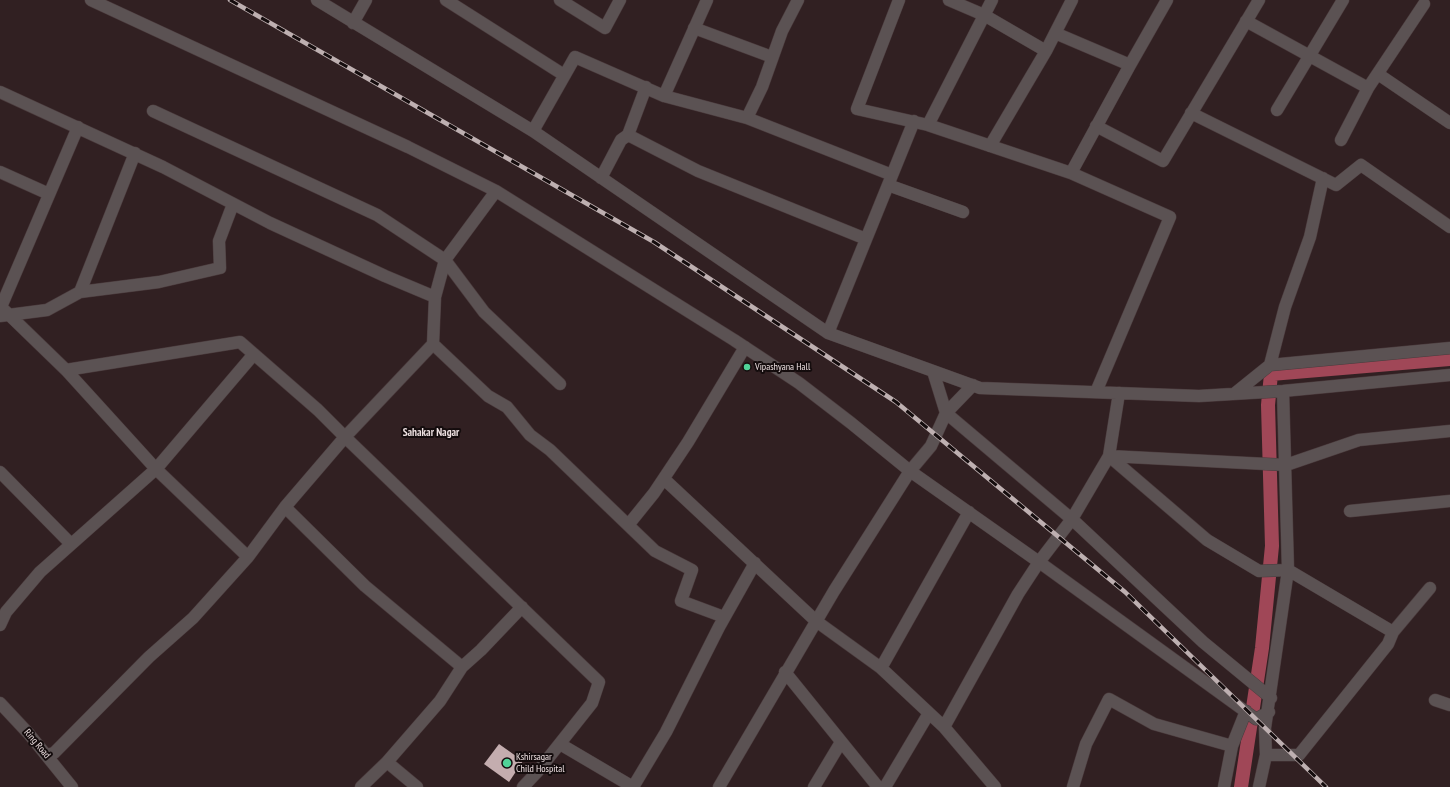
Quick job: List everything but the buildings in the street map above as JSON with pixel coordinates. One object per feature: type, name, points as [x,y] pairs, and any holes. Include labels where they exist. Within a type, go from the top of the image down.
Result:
[{"type":"street","points":[[91,0],[401,144],[496,191],[799,383],[910,471],[1256,719],[1269,712]]},
{"type":"street","points":[[317,0],[533,131],[828,333],[980,388],[1198,396],[1283,391],[1450,375]]},
{"type":"street","points":[[353,22],[366,0]]},
{"type":"street","points":[[446,0],[564,75]]},
{"type":"street","points":[[560,0],[605,28],[620,0]]},
{"type":"street","points":[[664,96],[707,0]]},
{"type":"street","points":[[747,118],[762,87],[782,30],[798,0]]},
{"type":"street","points":[[898,0],[857,109],[928,124],[1071,173],[1170,217],[1096,392]]},
{"type":"street","points":[[949,0],[984,15],[1046,51]]},
{"type":"street","points":[[928,124],[992,0]]},
{"type":"street","points":[[990,146],[1046,51],[1072,0]]},
{"type":"street","points":[[1071,173],[1167,0]]},
{"type":"street","points":[[1096,126],[1163,161],[1259,0]]},
{"type":"street","points":[[1277,110],[1343,0]]},
{"type":"street","points":[[1341,140],[1368,88],[1424,4]]},
{"type":"street","points":[[1246,21],[1368,88]]},
{"type":"street","points":[[694,28],[772,57]]},
{"type":"street","points":[[1055,33],[1130,65]]},
{"type":"street","points":[[533,131],[575,57],[664,96],[747,118],[963,212]]},
{"type":"street","points":[[1378,74],[1450,123]]},
{"type":"street","points":[[601,178],[621,140],[628,134],[646,88]]},
{"type":"street","points":[[0,92],[135,153],[233,204],[385,276],[435,297]]},
{"type":"street","points":[[153,111],[377,215],[444,260],[484,312],[560,384]]},
{"type":"street","points":[[1191,113],[1336,185],[1361,165],[1450,227]]},
{"type":"street","points":[[828,333],[914,121]]},
{"type":"street","points":[[78,127],[0,307],[5,316],[66,370],[156,469],[248,557]]},
{"type":"street","points":[[628,134],[698,171],[866,239]]},
{"type":"street","points":[[80,292],[135,153]]},
{"type":"street","points":[[0,172],[49,194]]},
{"type":"street","points":[[1270,365],[1285,307],[1310,237],[1323,178]]},
{"type":"street","points":[[46,755],[54,753],[149,657],[193,618],[248,557],[285,508],[345,437],[433,344],[435,297],[444,260],[496,191]]},
{"type":"street","points":[[5,316],[47,310],[80,292],[159,282],[220,268],[219,241],[233,204]]},
{"type":"street","points":[[66,370],[240,342],[345,437],[599,682],[592,703],[560,744],[523,787]]},
{"type":"street","points":[[433,344],[488,396],[506,407],[530,435],[550,450],[629,524],[655,551],[692,570],[681,600],[724,617]]},
{"type":"street","points":[[629,524],[664,479],[688,442],[744,347]]},
{"type":"street","points":[[1234,394],[1270,365],[1450,348]]},
{"type":"street","points":[[0,624],[6,612],[40,572],[156,469],[254,354]]},
{"type":"street","points":[[933,371],[946,413],[1072,519],[1203,642],[1271,698]]},
{"type":"street","points":[[719,787],[816,621],[910,471],[930,446],[946,413],[973,385]]},
{"type":"street","points":[[1259,787],[1266,756],[1265,728],[1269,712],[1288,570],[1283,391]]},
{"type":"street","points":[[944,727],[1018,594],[1039,562],[1072,519],[1109,456],[1119,393]]},
{"type":"street","points":[[1109,456],[1286,465],[1359,440],[1450,431]]},
{"type":"street","points":[[1109,456],[1207,540],[1259,571],[1288,570],[1393,632]]},
{"type":"street","points":[[0,472],[71,544]]},
{"type":"street","points":[[664,479],[816,621],[881,668],[929,712],[944,727],[993,786]]},
{"type":"street","points":[[1350,511],[1450,501]]},
{"type":"street","points":[[285,508],[365,586],[462,667]]},
{"type":"street","points":[[881,668],[969,512]]},
{"type":"street","points":[[560,744],[633,787],[666,732],[724,617],[755,563]]},
{"type":"street","points":[[1266,756],[1299,756],[1388,644],[1393,632],[1430,588]]},
{"type":"street","points":[[361,787],[387,762],[440,701],[462,667],[481,650],[522,607]]},
{"type":"street","points":[[785,672],[878,787]]},
{"type":"street","points":[[1073,787],[1086,744],[1109,699],[1154,724],[1232,746]]},
{"type":"street","points":[[1435,700],[1450,705]]},
{"type":"street","name":"Ring Road","points":[[0,703],[72,787]]},
{"type":"street","points":[[1224,787],[1232,746],[1246,711]]},
{"type":"street","points":[[885,787],[929,712]]},
{"type":"street","points":[[814,787],[842,742]]},
{"type":"street","points":[[387,762],[418,787]]},
{"type":"waterway","points":[[1241,787],[1262,648],[1272,546],[1268,405],[1271,374],[1450,359]]},
{"type":"railway","points":[[230,0],[654,242],[896,402],[1125,592],[1326,787]]},
{"type":"place","name":"Vipashyana Hall","points":[[747,367]]},
{"type":"place","name":"Kshirsagar Child Hospital","points":[[507,763]]},
{"type":"district","name":"Sahakar Nagar","points":[[431,433]]}]
